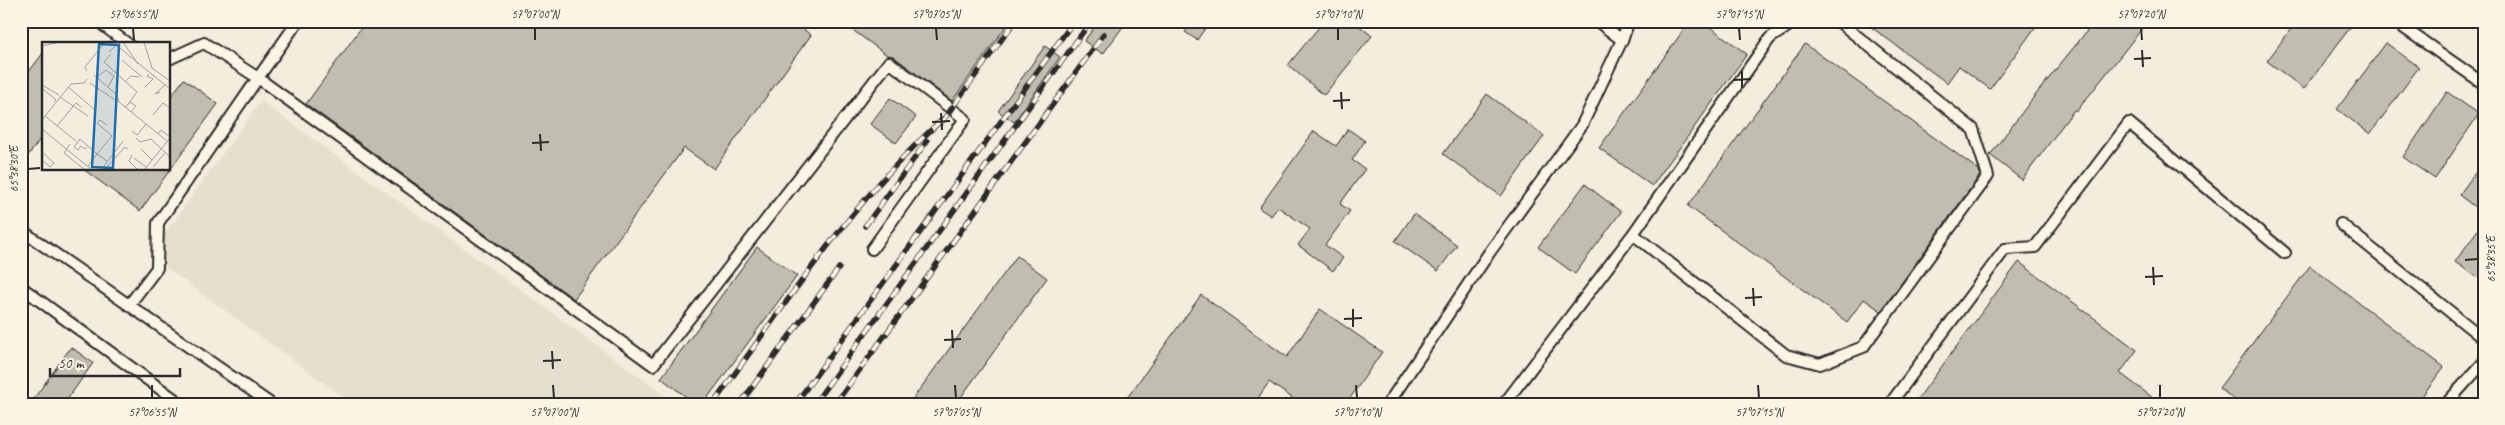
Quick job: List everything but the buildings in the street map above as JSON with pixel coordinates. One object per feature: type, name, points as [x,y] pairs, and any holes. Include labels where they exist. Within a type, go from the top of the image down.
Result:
[{"type":"lane","points":[[100,21],[125,42]]},
{"type":"lane","points":[[129,305],[157,268],[158,223],[298,21]]},
{"type":"lane","points":[[1597,21],[1622,40]]},
{"type":"lane","points":[[1388,404],[1489,253],[1582,125],[1629,21]]},
{"type":"lane","points":[[1504,404],[1633,234],[1770,38],[1796,21]]},
{"type":"lane","points":[[1633,234],[1786,355],[1820,364],[1863,348],[1988,176],[1973,129],[1838,21]]},
{"type":"lane","points":[[2394,21],[2484,84]]},
{"type":"lane","points":[[170,58],[204,43],[258,78],[653,365],[889,62],[965,119],[872,248]]},
{"type":"lane","points":[[1890,404],[2005,249],[2035,247],[2129,123],[2285,253]]},
{"type":"lane","points":[[2341,224],[2484,339]]},
{"type":"lane","points":[[21,230],[271,404]]},
{"type":"lane","points":[[21,287],[178,403]]},
{"type":"lane","points":[[2446,404],[2484,362]]},
{"type":"shaded area","points":[[261,101],[677,404],[353,404],[149,255]]},
{"type":"railway","points":[[941,123],[1015,21]]},
{"type":"railway","points":[[795,404],[1074,21]]},
{"type":"railway","points":[[814,404],[1091,21]]},
{"type":"railway","points":[[835,404],[1104,34]]},
{"type":"railway","points":[[713,404],[821,254],[850,218],[911,149],[944,118]]},
{"type":"railway","points":[[865,226],[927,141]]},
{"type":"railway","points":[[740,404],[839,268]]}]
